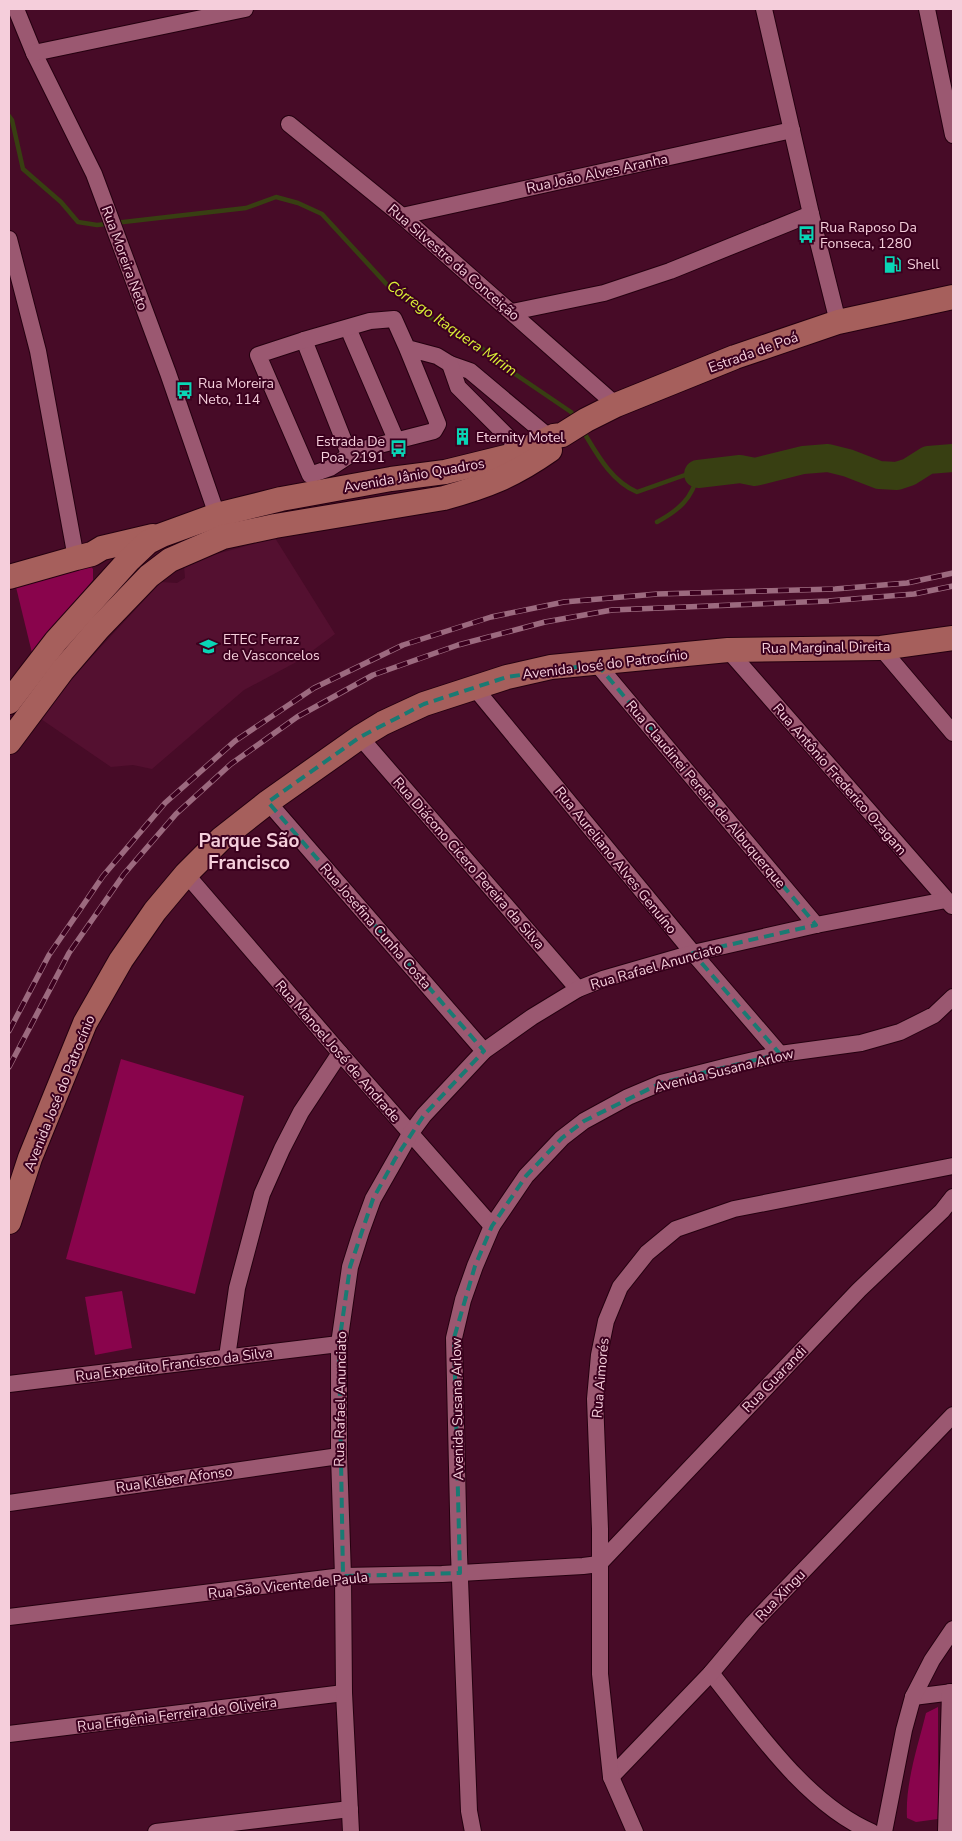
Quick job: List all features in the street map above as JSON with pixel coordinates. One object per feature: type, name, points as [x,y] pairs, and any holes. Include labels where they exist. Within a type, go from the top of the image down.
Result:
[{"type":"main road","name":"Estrada de Poá","points":[[567,431],[616,405],[735,357],[838,322],[953,297]]},
{"type":"main road","name":"Avenida Jânio Quadros","points":[[9,702],[56,641],[129,560],[148,542],[162,535],[217,515],[281,499],[392,478],[445,472],[478,465],[522,451],[567,431]]},
{"type":"main road","name":"Avenida Jânio Quadros","points":[[9,742],[62,671],[98,629],[149,576],[170,560],[223,537],[386,506],[444,498],[500,480],[527,466],[559,443],[567,431]]},
{"type":"main road","points":[[386,506],[392,478]]},
{"type":"main road","points":[[9,577],[84,556],[102,548],[162,535]]},
{"type":"main road","points":[[84,556],[102,559],[170,560]]},
{"type":"main road","name":"Rua Marginal Direita","points":[[728,650],[881,648],[953,638]]},
{"type":"main road","name":"Avenida José do Patrocínio","points":[[9,1222],[30,1158],[85,1023],[121,960],[155,911],[186,874],[221,839],[268,802],[360,737],[383,723],[424,704],[507,677],[552,668],[654,656],[728,650]]},
{"type":"street","name":"Rua Moreira Neto","points":[[16,9],[34,53],[94,174],[168,373],[217,515]]},
{"type":"street","points":[[34,53],[245,9]]},
{"type":"street","points":[[764,9],[838,322]]},
{"type":"street","points":[[927,9],[953,135]]},
{"type":"street","name":"Rua Silvestre da Conceição","points":[[289,124],[402,216],[616,405]]},
{"type":"street","name":"Rua João Alves Aranha","points":[[402,216],[792,130]]},
{"type":"street","points":[[512,312],[604,293],[670,271],[811,214]]},
{"type":"street","points":[[9,239],[38,350],[84,556]]},
{"type":"street","points":[[394,319],[438,424],[434,431],[356,451],[330,468],[310,475],[258,355],[304,340],[370,321],[394,319]]},
{"type":"street","points":[[348,328],[397,442]]},
{"type":"street","points":[[304,340],[349,454]]},
{"type":"street","points":[[407,348],[437,356],[450,364],[470,371],[567,431]]},
{"type":"street","points":[[450,364],[458,387],[522,451]]},
{"type":"street","points":[[881,648],[953,733]]},
{"type":"street","name":"Rua Antônio Frederico Ozagam","points":[[728,650],[950,904]]},
{"type":"street","name":"Rua Claudinei Pereira de Albuquerque","points":[[596,664],[816,925]]},
{"type":"street","points":[[9,681],[32,670]]},
{"type":"street","name":"Rua Aureliano Alves Genuíno","points":[[474,687],[693,953],[780,1054]]},
{"type":"street","name":"Rua Diácono Cícero Pereira da Silva","points":[[360,737],[578,989]]},
{"type":"street","name":"Rua Josefina Cunha Costa","points":[[268,802],[484,1051]]},
{"type":"street","name":"Rua Manoel José de Andrade","points":[[186,874],[410,1134],[492,1226]]},
{"type":"street","name":"Rua Rafael Anunciato","points":[[351,1832],[344,1693],[339,1456],[339,1344],[350,1267],[361,1232],[374,1199],[410,1134],[424,1115],[484,1051],[532,1017],[578,989],[603,979],[693,953],[816,925],[950,904]]},
{"type":"street","name":"Avenida Susana Arlow","points":[[473,1832],[469,1811],[454,1338],[463,1300],[492,1226],[526,1176],[562,1138],[584,1121],[628,1097],[661,1082],[780,1054],[860,1043],[900,1032],[934,1015],[953,997]]},
{"type":"street","points":[[227,1357],[237,1288],[262,1194],[301,1112],[340,1053]]},
{"type":"street","name":"Rua Aimorés","points":[[635,1832],[611,1777],[600,1674],[600,1530],[595,1399],[599,1356],[606,1321],[620,1287],[646,1253],[676,1229],[734,1210],[953,1166]]},
{"type":"street","name":"Rua Guarandi","points":[[599,1564],[859,1290],[942,1211],[953,1197]]},
{"type":"street","name":"Rua Expedito Francisco da Silva","points":[[9,1384],[339,1344]]},
{"type":"street","name":"Rua Xingu","points":[[611,1777],[711,1673],[753,1623],[953,1415]]},
{"type":"street","name":"Rua Kléber Afonso","points":[[9,1503],[339,1456]]},
{"type":"street","name":"Rua São Vicente de Paula","points":[[9,1617],[343,1576],[460,1573],[599,1564]]},
{"type":"street","points":[[884,1832],[904,1730],[913,1697],[932,1660],[953,1629]]},
{"type":"street","points":[[711,1673],[781,1760],[826,1805],[855,1825],[872,1832]]},
{"type":"street","points":[[913,1697],[951,1692],[946,1832]]},
{"type":"street","name":"Rua Efigênia Ferreira de Oliveira","points":[[9,1734],[344,1693]]},
{"type":"street","points":[[156,1832],[350,1809]]},
{"type":"highlighted area","points":[[597,664],[816,925],[693,953],[780,1054],[661,1083],[584,1121],[562,1138],[526,1176],[492,1226],[475,1266],[454,1338],[460,1573],[343,1576],[339,1344],[350,1267],[373,1199],[395,1159],[424,1115],[484,1051],[268,802],[360,737],[424,704],[507,677]]},
{"type":"shaded area","name":"ETEC Ferraz de Vasconcelos","points":[[275,538],[335,634],[300,660],[244,690],[152,769],[133,765],[111,767],[41,719],[73,677],[161,582],[177,583],[185,578],[184,566],[202,558]]},
{"type":"shaded area","points":[[87,562],[93,569],[93,580],[32,653],[15,583]]},
{"type":"shaded area","points":[[121,1059],[244,1096],[195,1294],[66,1259]]},
{"type":"shaded area","points":[[122,1291],[132,1348],[95,1355],[85,1297]]},
{"type":"shaded area","points":[[938,1707],[938,1819],[916,1822],[907,1818],[910,1778],[926,1713]]},
{"type":"waterway","name":"Córrego Itaquera Mirim","points":[[9,116],[12,120],[23,169],[61,202],[78,222],[97,225],[246,208],[276,197],[298,203],[322,214],[391,289],[428,316],[479,346],[515,374],[571,412],[575,418]]},
{"type":"waterway","name":"Córrego Itaquera Mirim","points":[[583,431],[599,458],[612,474],[637,492],[685,475],[698,474],[692,490],[684,503],[657,522]]},
{"type":"waterway","points":[[698,474],[740,469],[755,472],[803,460],[828,458],[848,463],[879,475],[897,476],[909,472],[928,460],[953,458]]},
{"type":"railway","points":[[9,1031],[49,955],[103,876],[165,803],[235,741],[314,688],[403,645],[491,617],[564,602],[657,594],[835,589],[907,583],[953,573]]},
{"type":"railway","points":[[9,1067],[69,953],[124,874],[176,814],[231,764],[297,717],[373,675],[458,645],[545,622],[612,610],[828,601],[914,594],[953,586]]},
{"type":"place","name":"Rua Raposo Da Fonseca, 1280","points":[[806,235]]},
{"type":"place","name":"Shell","points":[[893,264]]},
{"type":"place","name":"Rua Moreira Neto, 114","points":[[184,391]]},
{"type":"place","name":"Eternity Motel","points":[[462,437]]},
{"type":"place","name":"Estrada De Poa, 2191","points":[[399,449]]},
{"type":"place","name":"ETEC Ferraz de Vasconcelos","points":[[209,647]]},
{"type":"district","name":"Parque São Francisco","points":[[249,851]]}]
